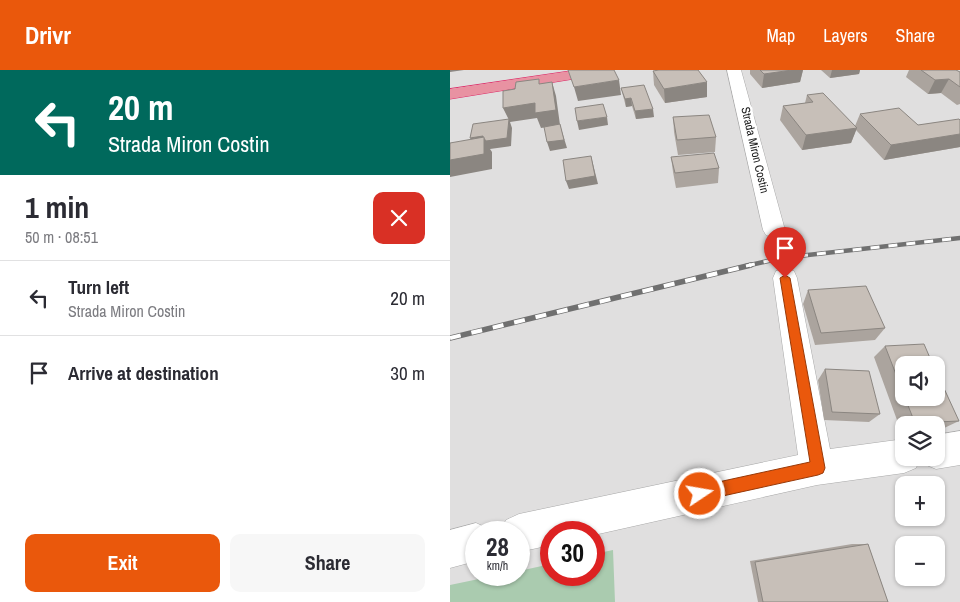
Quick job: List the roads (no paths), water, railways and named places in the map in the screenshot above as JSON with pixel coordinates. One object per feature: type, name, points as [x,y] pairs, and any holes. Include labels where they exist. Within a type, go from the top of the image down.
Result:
[{"type":"highway","points":[[450,94],[604,70]]},
{"type":"street","name":"Strada Miron Costin","points":[[734,70],[744,102],[774,230]]},
{"type":"street","points":[[785,278],[818,468]]},
{"type":"street","points":[[945,450],[960,448]]},
{"type":"street","points":[[530,531],[818,468],[895,457]]},
{"type":"street","points":[[450,549],[465,545]]},
{"type":"railway","points":[[746,266],[781,258],[960,238]]},
{"type":"railway","points":[[450,338],[751,265]]}]
